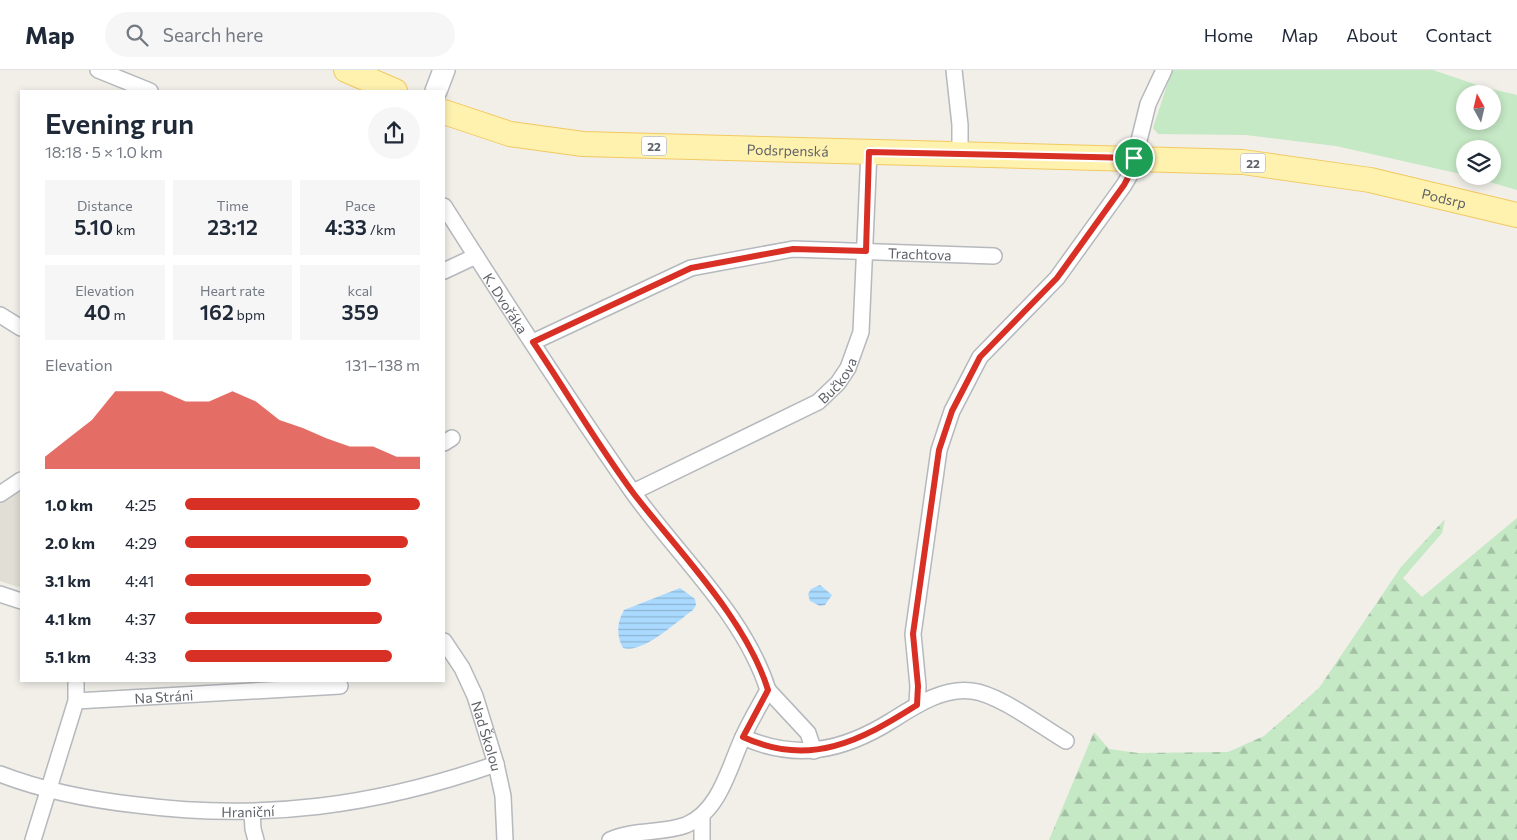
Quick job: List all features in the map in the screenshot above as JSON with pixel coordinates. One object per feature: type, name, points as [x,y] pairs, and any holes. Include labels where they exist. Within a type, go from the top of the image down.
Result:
[{"type":"main road","points":[[346,70],[393,90]]},
{"type":"main road","name":"Podsrpenská","points":[[445,112],[510,134],[560,142],[1134,158]]},
{"type":"main road","name":"Podsrp","points":[[1134,158],[1243,162],[1370,180],[1517,215]]},
{"type":"street","points":[[98,70],[148,90]]},
{"type":"street","points":[[436,90],[444,70]]},
{"type":"street","points":[[954,70],[960,125],[960,154]]},
{"type":"street","points":[[917,705],[918,686],[913,634],[939,450],[952,411],[980,357],[1057,278],[1124,185],[1131,172],[1148,104],[1164,70]]},
{"type":"street","name":"Bučkova","points":[[633,492],[818,402],[838,383],[848,368],[861,332],[869,152]]},
{"type":"street","name":"K. Dvořáka","points":[[445,208],[633,492],[721,603],[761,668],[768,690]]},
{"type":"street","name":"Trachtova","points":[[533,342],[691,268],[793,249],[994,256]]},
{"type":"street","points":[[445,271],[476,256]]},
{"type":"street","points":[[0,315],[20,327]]},
{"type":"street","points":[[0,494],[20,481]]},
{"type":"street","points":[[0,594],[20,601]]},
{"type":"street","name":"Nad Školou","points":[[445,642],[462,668],[472,689],[496,764],[503,796],[505,840]]},
{"type":"street","points":[[33,840],[76,700],[76,682]]},
{"type":"street","name":"Na Stráni","points":[[76,700],[313,684],[340,686]]},
{"type":"street","points":[[610,840],[638,832],[668,835],[702,816],[729,773],[743,737],[768,690],[808,733],[814,750]]},
{"type":"street","points":[[743,737],[763,746],[781,750],[814,750],[849,743],[889,723],[917,705],[959,691],[981,692],[993,697],[1066,741]]},
{"type":"street","name":"Hraniční","points":[[0,774],[48,789],[101,801],[161,809],[252,812],[310,809],[365,801],[414,790],[496,764]]},
{"type":"street","points":[[252,812],[256,840]]},
{"type":"street","points":[[702,816],[702,840]]},
{"type":"shaded area","points":[[20,491],[20,587],[0,581],[0,503]]},
{"type":"green space","points":[[1172,70],[1433,70],[1477,85],[1456,85],[1456,130],[1501,130],[1501,91],[1517,95],[1517,190],[1500,185],[1501,140],[1456,140],[1456,173],[1336,146],[1246,135],[1158,134],[1153,128]]},
{"type":"green space","points":[[1517,518],[1517,840],[1049,840],[1094,732],[1109,749],[1138,753],[1228,752],[1264,736],[1319,688],[1401,567],[1445,519],[1442,533],[1403,578],[1422,597]]},
{"type":"water","points":[[820,585],[832,595],[825,605],[820,606],[810,601],[808,594],[811,589]]},
{"type":"water","points":[[680,588],[695,599],[696,605],[693,610],[649,642],[631,649],[623,648],[618,629],[624,610]]},
{"type":"route","points":[[869,152],[1134,158],[1131,172],[1124,185],[1057,278],[980,357],[952,411],[939,450],[913,634],[918,686],[917,705],[889,723],[849,743],[832,748],[800,751],[781,750],[763,746],[743,737],[768,690],[761,668],[721,603],[633,492],[533,342],[691,268],[793,249],[866,251],[869,152]]}]
